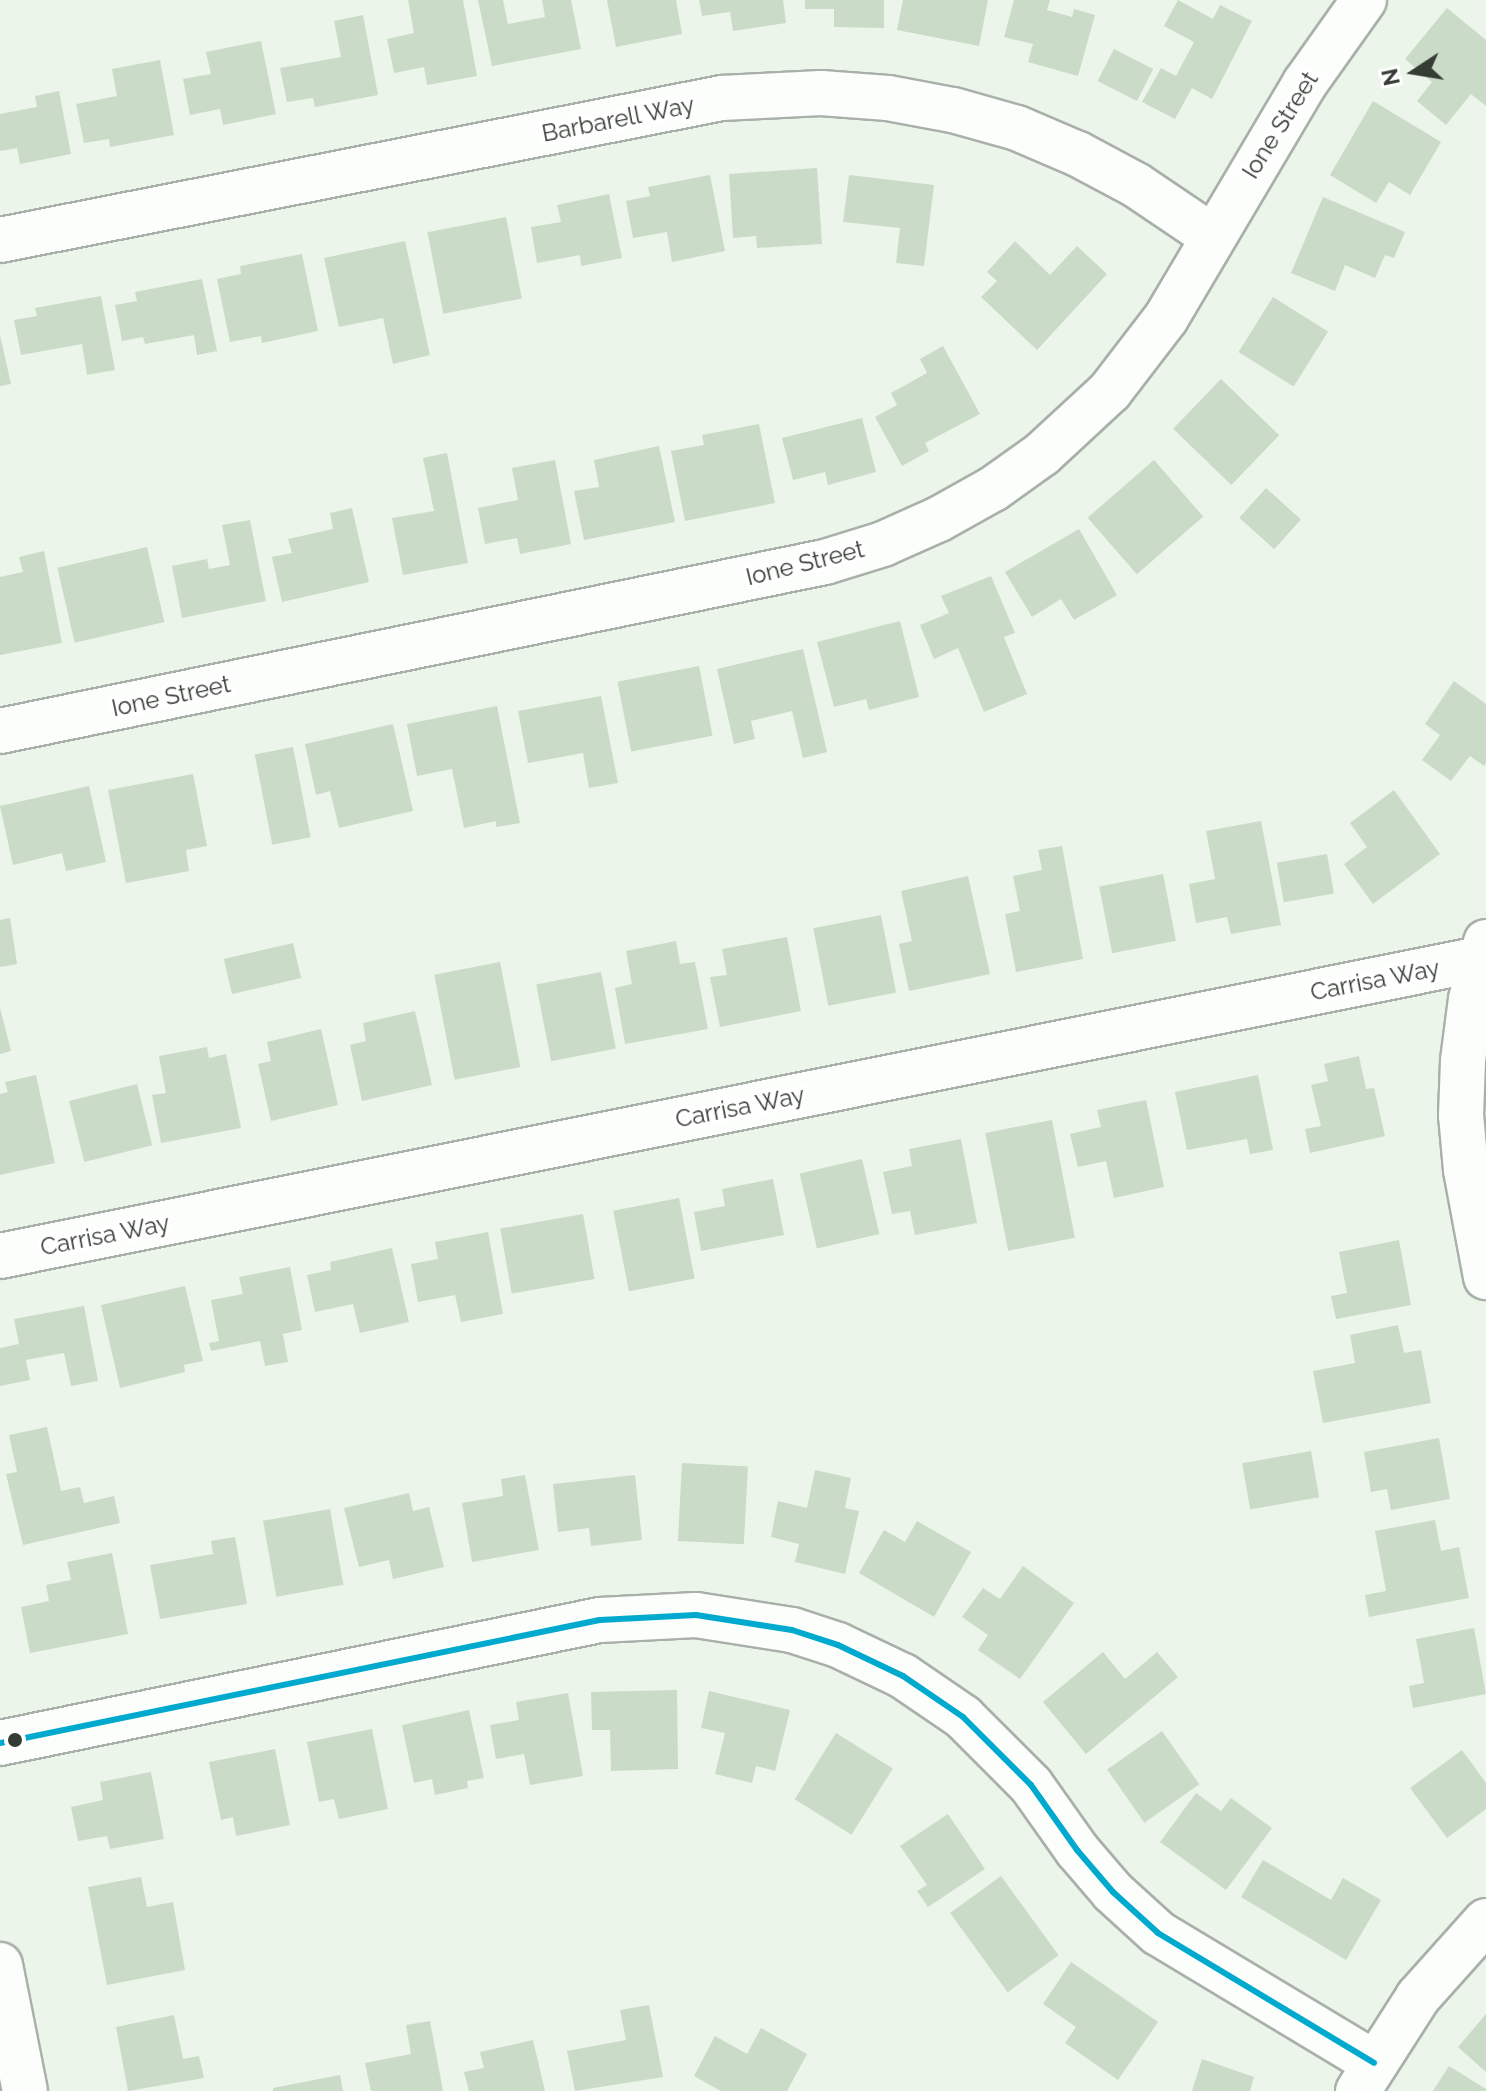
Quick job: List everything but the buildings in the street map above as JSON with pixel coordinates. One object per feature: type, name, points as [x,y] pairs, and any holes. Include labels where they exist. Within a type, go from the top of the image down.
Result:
[{"type":"street","name":"Ione Street","points":[[0,731],[825,562],[883,544],[939,519],[993,489],[1065,433],[1110,391],[1166,318],[1305,83],[1364,0]]},
{"type":"street","name":"Barbarell Way","points":[[0,240],[722,98],[821,93],[888,98],[953,110],[1017,128],[1078,154],[1136,185],[1213,237]]},
{"type":"street","name":"Carrisa Way","points":[[0,1256],[1483,951]]},
{"type":"street","points":[[1483,951],[1463,1061],[1461,1115],[1466,1170],[1486,1277]]},
{"type":"street","points":[[0,1743],[600,1620],[696,1615],[792,1630],[838,1645],[903,1676],[963,1717],[1031,1785],[1077,1850],[1113,1892],[1158,1933],[1366,2077],[1418,1997],[1486,1921]]},
{"type":"street","points":[[3,1991],[25,2091]]},
{"type":"transit line","points":[[0,1743],[600,1620],[696,1615],[792,1630],[838,1645],[903,1676],[963,1717],[1031,1785],[1077,1850],[1113,1892],[1158,1933],[1374,2063]]}]
